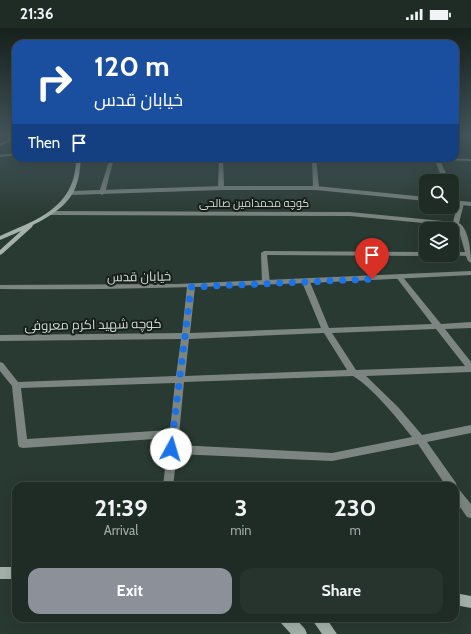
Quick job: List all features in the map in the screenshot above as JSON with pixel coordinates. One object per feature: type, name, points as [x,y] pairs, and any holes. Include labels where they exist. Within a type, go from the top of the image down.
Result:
[{"type":"main road","points":[[0,239],[51,213],[59,206],[70,193],[74,184],[78,163]]},
{"type":"main road","points":[[0,253],[37,220]]},
{"type":"main road","points":[[0,239],[13,242]]},
{"type":"main road","points":[[0,573],[12,573]]},
{"type":"main road","points":[[459,600],[471,602]]},
{"type":"main road","points":[[290,622],[300,634]]},
{"type":"main road","points":[[321,622],[330,634]]},
{"type":"street","points":[[102,193],[110,163]]},
{"type":"street","points":[[221,163],[221,188]]},
{"type":"street","points":[[314,163],[316,188]]},
{"type":"street","points":[[439,163],[443,174]]},
{"type":"street","points":[[70,193],[221,188],[316,188],[419,198]]},
{"type":"street","points":[[456,222],[461,203],[471,204]]},
{"type":"street","name":"کوچه محمدامین صالحی","points":[[51,213],[350,214],[435,222]]},
{"type":"street","points":[[459,226],[461,228],[470,257],[459,255]]},
{"type":"street","points":[[266,284],[264,253],[419,254]]},
{"type":"street","name":"خیابان قدس","points":[[0,287],[80,289],[191,287],[471,273]]},
{"type":"street","points":[[400,277],[471,368]]},
{"type":"street","points":[[306,282],[326,330],[353,372],[363,378],[395,410],[419,438],[449,482]]},
{"type":"street","points":[[168,482],[184,336],[191,287]]},
{"type":"street","name":"کوچه شهید اکرم معروفی","points":[[0,341],[184,336],[471,325]]},
{"type":"street","points":[[0,364],[16,385],[23,444],[173,434]]},
{"type":"street","points":[[16,385],[471,368]]},
{"type":"street","points":[[171,449],[332,457],[419,438],[471,429]]},
{"type":"street","points":[[459,496],[471,513]]},
{"type":"route","points":[[171,449],[191,287],[372,279]]}]
